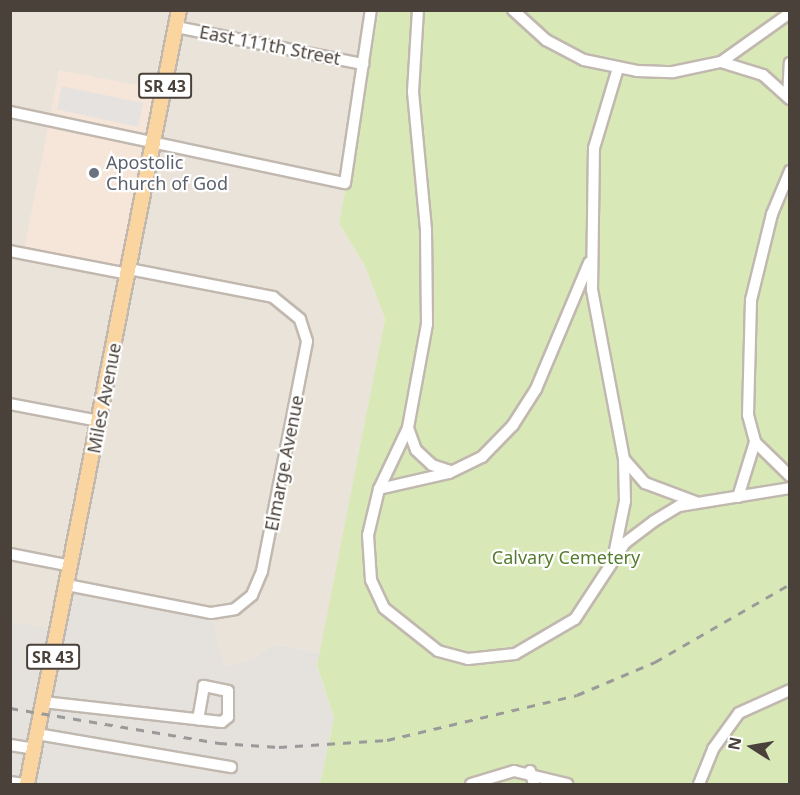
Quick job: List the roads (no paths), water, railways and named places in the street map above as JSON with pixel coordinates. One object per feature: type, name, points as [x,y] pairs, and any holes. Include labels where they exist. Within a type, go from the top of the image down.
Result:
[{"type":"main road","name":"Miles Avenue","points":[[26,784],[68,585],[179,10]]},
{"type":"street","points":[[10,112],[345,183],[371,10]]},
{"type":"street","points":[[418,10],[413,92],[426,230],[427,324],[408,428],[379,489],[368,535],[370,580],[384,608],[438,651],[496,658],[536,646],[575,619],[625,543],[679,506],[789,488]]},
{"type":"street","points":[[513,10],[571,54],[618,68],[673,72],[721,62],[789,13]]},
{"type":"street","name":"East 111th Street","points":[[176,27],[363,64]]},
{"type":"street","points":[[721,62],[763,75],[789,98]]},
{"type":"street","points":[[789,63],[789,98]]},
{"type":"street","points":[[612,566],[625,501],[624,459],[592,290],[592,254],[594,148],[618,68]]},
{"type":"street","points":[[789,171],[772,214],[751,300],[748,415],[755,442],[789,476]]},
{"type":"street","name":"Elmarge Avenue","points":[[10,251],[273,297],[300,319],[307,341],[262,571],[252,595],[235,609],[211,613],[68,585]]},
{"type":"street","points":[[379,489],[451,471],[482,457],[513,425],[559,341],[592,254]]},
{"type":"street","points":[[10,404],[99,421]]},
{"type":"street","points":[[408,428],[416,450],[432,465],[451,471]]},
{"type":"street","points":[[738,497],[755,442]]},
{"type":"street","points":[[624,459],[645,483],[700,503]]},
{"type":"street","points":[[10,554],[71,566]]},
{"type":"street","points":[[699,784],[713,749],[739,712],[789,690]]},
{"type":"street","points":[[43,702],[198,719]]},
{"type":"street","points":[[37,734],[231,767]]},
{"type":"street","points":[[10,745],[34,749]]},
{"type":"street","points":[[471,784],[496,774],[530,771],[567,784]]},
{"type":"street","points":[[530,771],[534,784]]},
{"type":"street","points":[[10,782],[26,784]]},
{"type":"railway","points":[[10,708],[219,743],[279,747],[387,740],[577,695],[655,662],[790,584]]},
{"type":"place","name":"Apostolic Church of God","points":[[94,173]]},
{"type":"park label","name":"Calvary Cemetery","points":[[566,557]]}]
